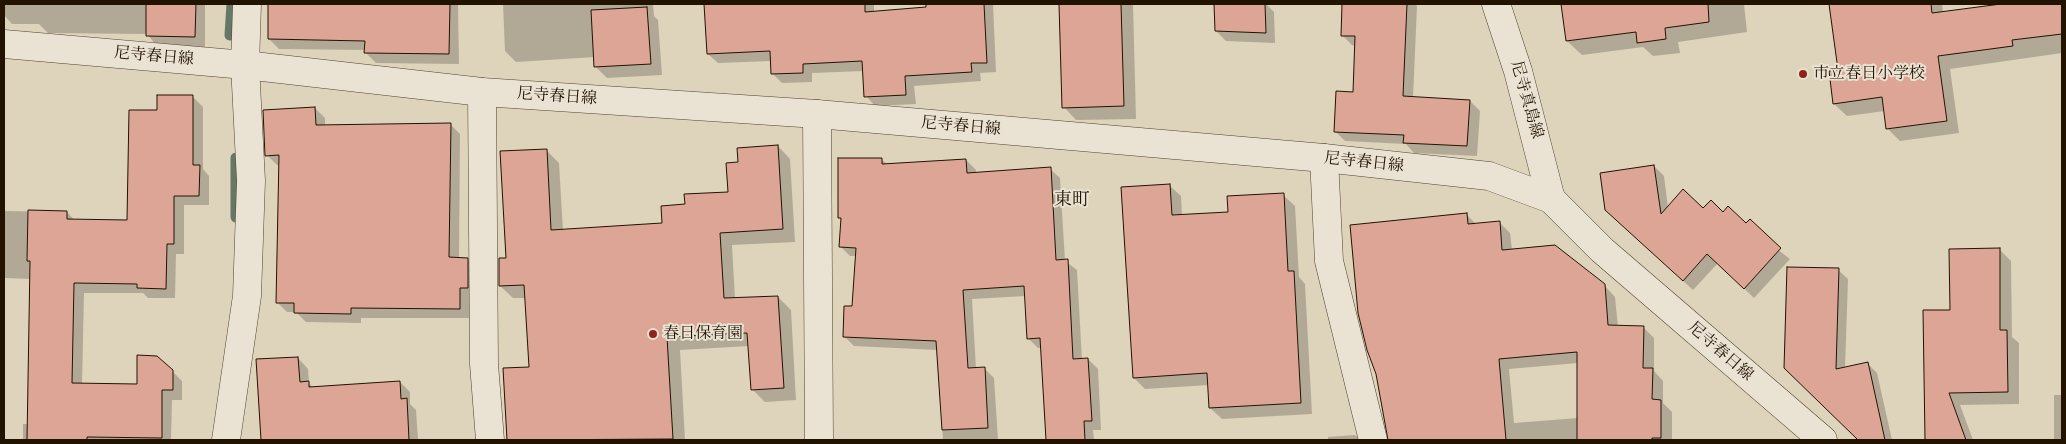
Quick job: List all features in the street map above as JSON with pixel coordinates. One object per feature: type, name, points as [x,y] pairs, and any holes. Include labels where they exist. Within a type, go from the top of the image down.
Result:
[{"type":"street","points":[[226,440],[247,296],[251,181],[245,65],[247,4]]},
{"type":"street","name":"尼寺真島線","points":[[1496,4],[1518,71],[1551,198]]},
{"type":"street","name":"尼寺春日線","points":[[4,44],[245,65],[482,92],[818,114],[1324,158],[1489,176],[1551,198],[1602,250],[1823,440]]},
{"type":"street","points":[[482,92],[484,364],[490,440]]},
{"type":"street","points":[[818,114],[819,440]]},
{"type":"street","points":[[1324,158],[1329,261],[1373,440]]},
{"type":"building","points":[[146,4],[196,4],[195,37],[146,36]]},
{"type":"building","points":[[268,4],[450,4],[449,54],[364,53],[365,41],[268,39]]},
{"type":"building","points":[[704,4],[865,4],[865,12],[926,7],[926,4],[984,4],[987,63],[971,63],[972,72],[905,76],[906,95],[864,97],[862,61],[803,64],[803,73],[771,74],[770,51],[707,54]]},
{"type":"building","points":[[1059,4],[1121,4],[1124,106],[1062,108]]},
{"type":"building","points":[[1214,4],[1265,4],[1266,33],[1215,31]]},
{"type":"building","points":[[1342,4],[1407,4],[1403,96],[1470,100],[1467,146],[1403,143],[1404,135],[1334,132],[1336,91],[1353,92],[1355,36],[1341,36]]},
{"type":"building","points":[[1561,4],[1708,4],[1709,22],[1665,28],[1666,39],[1637,43],[1636,32],[1566,41]]},
{"type":"building","points":[[1829,4],[1931,4],[1932,13],[2001,4],[2062,4],[2062,34],[2012,40],[2013,46],[1938,56],[1947,121],[1886,129],[1882,97],[1833,104],[1829,71],[1838,70]]},
{"type":"building","points":[[647,7],[651,64],[594,67],[591,10]]},
{"type":"building","points":[[157,95],[193,95],[193,165],[200,165],[199,196],[174,196],[174,244],[167,244],[166,289],[137,288],[137,284],[74,283],[72,383],[137,384],[137,355],[157,356],[173,370],[173,390],[162,390],[162,438],[87,437],[87,440],[27,440],[30,261],[27,261],[28,210],[67,211],[67,219],[127,220],[129,110],[157,110]]},
{"type":"building","points":[[315,107],[316,125],[451,123],[449,257],[468,258],[468,288],[460,288],[460,309],[351,308],[351,314],[294,313],[294,303],[276,303],[279,155],[265,156],[263,110]]},
{"type":"building","points":[[778,145],[783,229],[720,233],[724,298],[778,296],[784,388],[751,390],[747,333],[667,337],[673,439],[507,440],[503,368],[529,367],[524,285],[499,286],[499,258],[506,258],[500,151],[547,149],[551,230],[662,223],[661,206],[685,204],[684,194],[728,192],[726,163],[738,162],[737,148]]},
{"type":"building","points":[[838,158],[882,158],[882,164],[966,159],[967,173],[1051,167],[1056,260],[1068,259],[1073,359],[1088,358],[1092,421],[1084,421],[1085,440],[1046,440],[1040,338],[1027,339],[1024,286],[963,290],[968,368],[985,367],[988,428],[942,430],[936,341],[843,337],[844,306],[852,306],[856,248],[839,247],[841,218],[838,218]]},
{"type":"building","points":[[1654,165],[1661,214],[1683,189],[1703,208],[1711,200],[1723,212],[1728,206],[1746,223],[1750,219],[1781,248],[1744,289],[1707,254],[1683,281],[1605,210],[1600,173]]},
{"type":"building","points":[[1170,184],[1172,215],[1228,212],[1227,196],[1284,193],[1288,271],[1294,271],[1301,403],[1209,408],[1207,373],[1133,378],[1121,187]]},
{"type":"building","points":[[1467,213],[1468,224],[1500,221],[1502,250],[1555,245],[1605,284],[1608,325],[1644,326],[1643,368],[1653,368],[1652,399],[1661,400],[1661,438],[1652,438],[1652,440],[1577,440],[1577,352],[1499,359],[1506,440],[1388,440],[1376,374],[1367,350],[1358,313],[1350,225]]},
{"type":"building","points":[[2000,248],[2000,330],[2007,330],[2008,392],[1949,393],[1966,440],[1925,440],[1923,310],[1950,310],[1949,249]]},
{"type":"building","points":[[1787,267],[1839,268],[1836,369],[1868,362],[1885,440],[1858,440],[1784,368]]},
{"type":"building","points":[[298,357],[300,382],[309,381],[309,387],[400,381],[401,399],[407,398],[409,440],[261,440],[256,359]]},
{"type":"waterway","points":[[230,35],[232,4]]},
{"type":"waterway","points":[[236,158],[236,217]]},
{"type":"place","name":"市立春日小学校","points":[[1803,74]]},
{"type":"place","name":"春日保育園","points":[[653,334]]},
{"type":"district","name":"東町","points":[[1072,201]]}]
